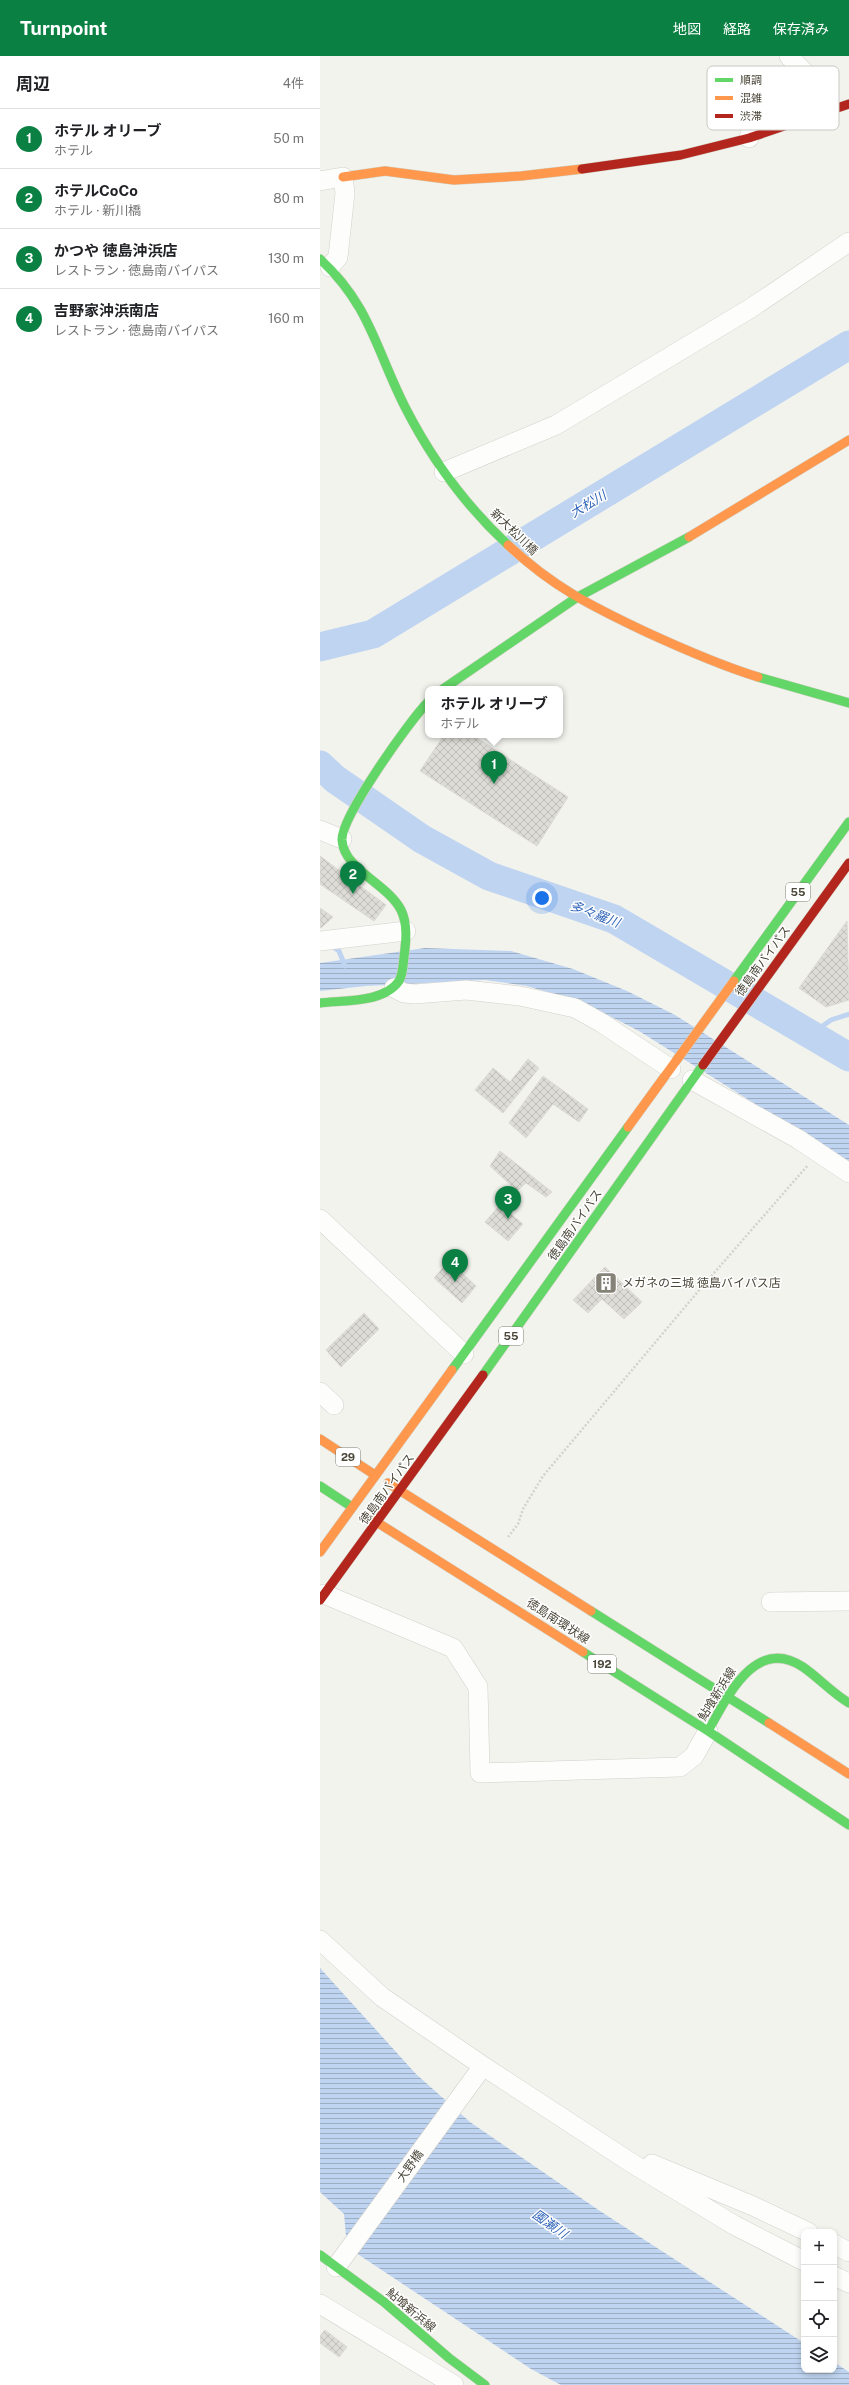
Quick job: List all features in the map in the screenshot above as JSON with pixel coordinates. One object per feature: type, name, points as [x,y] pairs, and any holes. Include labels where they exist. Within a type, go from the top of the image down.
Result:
[{"type":"main road","points":[[839,107],[849,104]]},
{"type":"main road","points":[[343,177],[385,171],[454,180],[521,176],[681,155],[749,138],[773,130]]},
{"type":"main road","name":"新大松川橋","points":[[325,263],[349,288],[366,316],[400,398],[429,451],[487,526],[523,560],[563,591],[700,657],[849,703]]},
{"type":"main road","points":[[448,686],[576,598],[713,524],[849,440]]},
{"type":"main road","points":[[320,1003],[383,995],[397,984],[407,937],[405,915],[385,887],[353,864],[344,850],[342,831],[374,777],[425,705]]},
{"type":"main road","name":"徳島南バイパス","points":[[320,1552],[849,822]]},
{"type":"main road","name":"徳島南バイパス","points":[[322,1597],[401,1491],[769,973],[849,864]]},
{"type":"main road","name":"29","points":[[320,1439],[375,1475]]},
{"type":"main road","points":[[375,1475],[849,1774]]},
{"type":"main road","name":"徳島南環状線","points":[[320,1486],[708,1731],[849,1825]]},
{"type":"main road","name":"鮎喰新浜線","points":[[708,1731],[748,1668],[768,1657],[783,1658],[801,1666],[824,1687],[849,1703]]},
{"type":"main road","name":"鮎喰新浜線","points":[[330,2259],[384,2302],[449,2358],[485,2385]]},
{"type":"street","points":[[789,56],[798,66]]},
{"type":"street","points":[[749,138],[753,130]]},
{"type":"street","points":[[320,181],[343,177],[345,193],[338,257],[325,263]]},
{"type":"street","points":[[449,478],[556,425],[751,308],[849,242]]},
{"type":"street","points":[[320,830],[342,839]]},
{"type":"street","points":[[320,941],[407,937]]},
{"type":"street","points":[[397,984],[404,993],[415,994],[466,990],[520,996],[574,1008],[674,1064]]},
{"type":"street","points":[[694,1078],[798,1139],[849,1173]]},
{"type":"street","points":[[320,1219],[464,1354]]},
{"type":"street","points":[[320,1392],[334,1405]]},
{"type":"street","points":[[322,1597],[453,1648],[478,1687],[480,1773],[680,1766],[694,1756],[708,1731]]},
{"type":"street","points":[[771,1602],[849,1601]]},
{"type":"street","points":[[320,1940],[382,1997],[478,2073],[734,2225],[801,2259]]},
{"type":"street","name":"大野橋","points":[[330,2259],[478,2073]]},
{"type":"street","points":[[630,2162],[639,2158],[753,2206],[802,2229]]},
{"type":"street","points":[[837,2246],[849,2252]]},
{"type":"street","points":[[837,2277],[849,2283]]},
{"type":"street","points":[[320,2304],[454,2385]]},
{"type":"path","points":[[498,1552],[518,1524],[523,1509],[543,1476],[701,1288],[818,1153]]},
{"type":"water","points":[[425,948],[511,951],[573,969],[627,991],[675,1015],[849,1125],[849,1163],[639,1031],[584,1003],[527,986],[485,980],[366,986],[320,991],[320,963]]},
{"type":"water","name":"園瀬川","points":[[320,1968],[416,2074],[470,2122],[600,2211],[801,2341],[801,2373],[837,2373],[837,2364],[849,2372],[849,2385],[561,2385],[531,2369],[347,2247],[344,2214],[320,2192]]},
{"type":"building","points":[[442,738],[477,738],[568,797],[537,846],[420,771]]},
{"type":"building","points":[[320,856],[386,905],[374,921],[320,884]]},
{"type":"building","points":[[320,908],[333,917],[321,928],[320,927]]},
{"type":"building","points":[[847,921],[849,1000],[826,1007],[799,988]]},
{"type":"building","points":[[528,1059],[539,1068],[503,1113],[475,1090],[493,1068],[510,1082]]},
{"type":"building","points":[[543,1076],[588,1109],[579,1122],[553,1104],[526,1138],[509,1123]]},
{"type":"building","points":[[500,1151],[552,1192],[546,1197],[526,1183],[517,1191],[490,1166]]},
{"type":"building","points":[[500,1205],[523,1224],[508,1241],[485,1222]]},
{"type":"building","points":[[449,1261],[476,1286],[462,1303],[434,1278]]},
{"type":"building","name":"メガネの三城 徳島バイパス店","points":[[605,1267],[642,1302],[624,1319],[602,1299],[588,1313],[573,1300]]},
{"type":"building","points":[[364,1313],[379,1329],[341,1367],[326,1350]]},
{"type":"building","points":[[325,2330],[347,2347],[339,2357],[320,2343],[320,2336]]},
{"type":"waterway","name":"大松川","points":[[320,647],[373,634],[849,345]]},
{"type":"waterway","name":"多々羅川","points":[[320,765],[335,779],[422,839],[489,876],[614,919],[849,1057]]},
{"type":"waterway","points":[[331,945],[339,951],[345,966]]},
{"type":"waterway","points":[[811,1034],[831,1020],[849,1014]]},
{"type":"traffic: fast","points":[[320,259],[337,276],[361,311],[405,407],[426,445],[464,498],[508,545]]},
{"type":"traffic: fast","points":[[447,686],[576,598],[689,537]]},
{"type":"traffic: fast","points":[[758,677],[849,703]]},
{"type":"traffic: fast","points":[[320,1003],[352,1001],[374,997],[392,988],[399,981],[403,966],[406,933],[405,921],[401,910],[395,900],[350,860],[345,851],[342,840],[352,811],[364,791],[407,728],[425,705]]},
{"type":"traffic: fast","points":[[734,981],[849,822]]},
{"type":"traffic: fast","points":[[483,1375],[703,1065]]},
{"type":"traffic: fast","points":[[452,1370],[628,1127]]},
{"type":"traffic: fast","points":[[320,1486],[352,1507]]},
{"type":"traffic: fast","points":[[591,1611],[769,1723]]},
{"type":"traffic: fast","points":[[583,1652],[708,1731],[849,1825]]},
{"type":"traffic: fast","points":[[708,1731],[724,1703],[745,1675],[757,1664],[771,1659],[786,1659],[803,1667],[849,1703]]},
{"type":"traffic: fast","points":[[320,2255],[384,2302],[449,2358],[485,2385]]},
{"type":"traffic: slow","points":[[343,177],[385,171],[454,180],[521,176],[582,169]]},
{"type":"traffic: slow","points":[[689,537],[849,440]]},
{"type":"traffic: slow","points":[[508,545],[541,573],[590,604],[687,651],[758,677]]},
{"type":"traffic: slow","points":[[628,1127],[734,981]]},
{"type":"traffic: slow","points":[[320,1552],[452,1370]]},
{"type":"traffic: slow","points":[[320,1439],[375,1475]]},
{"type":"traffic: slow","points":[[388,1483],[591,1611]]},
{"type":"traffic: slow","points":[[367,1516],[583,1652]]},
{"type":"traffic: slow","points":[[769,1723],[849,1774]]},
{"type":"traffic: jam","points":[[839,107],[849,104]]},
{"type":"traffic: jam","points":[[582,169],[681,155],[749,138],[773,130]]},
{"type":"traffic: jam","points":[[703,1065],[849,863]]},
{"type":"traffic: jam","points":[[320,1600],[483,1375]]},
{"type":"place","name":"ホテル オリーブ","points":[[494,784]]},
{"type":"place","name":"ホテルCoCo","points":[[353,894]]},
{"type":"place","name":"かつや 徳島沖浜店","points":[[508,1219]]},
{"type":"place","name":"吉野家沖浜南店","points":[[455,1282]]},
{"type":"place","name":"メガネの三城 徳島バイパス店","points":[[606,1283]]}]
